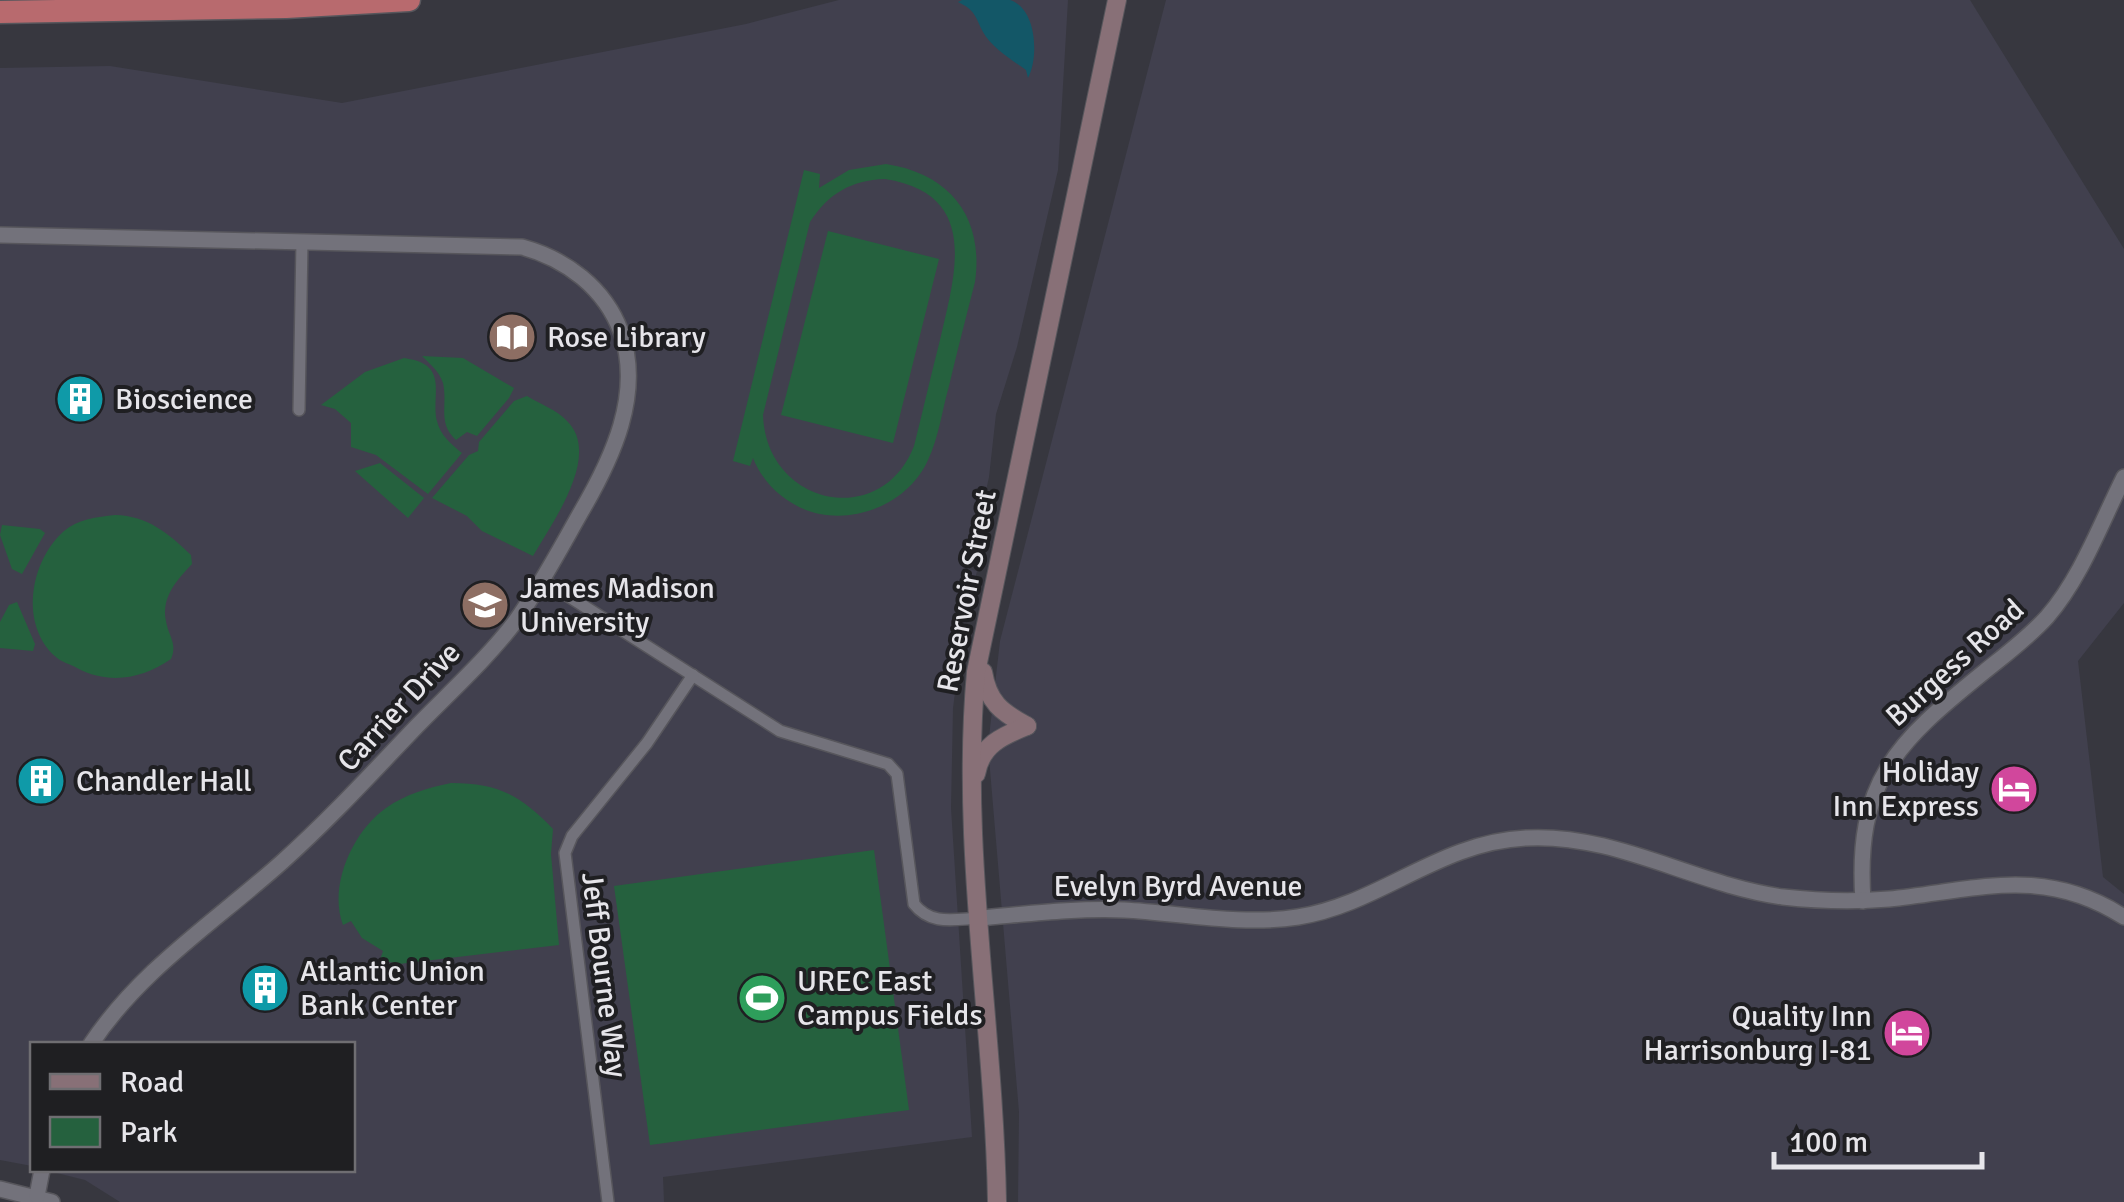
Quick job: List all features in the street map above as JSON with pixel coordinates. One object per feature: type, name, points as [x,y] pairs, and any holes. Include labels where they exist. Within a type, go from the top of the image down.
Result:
[{"type":"highway","points":[[0,12],[409,0]]},
{"type":"main road","name":"Reservoir Street","points":[[997,1202],[972,800],[972,718],[980,650],[1118,0]]},
{"type":"main road","points":[[972,800],[978,764],[984,753],[1001,737],[1027,726],[991,700],[980,650]]},
{"type":"street","name":"Carrier Drive","points":[[0,235],[514,246],[560,262],[602,297],[617,322],[629,374],[624,413],[601,478],[543,580],[501,640],[352,797],[264,878],[140,982],[93,1042]]},
{"type":"street","points":[[299,410],[302,242]]},
{"type":"street","name":"Burgess Road","points":[[1862,901],[1865,824],[1885,770],[1921,724],[2024,640],[2049,614],[2124,477]]},
{"type":"street","points":[[543,580],[780,731],[888,764],[897,774],[916,908],[929,918],[940,920],[980,918]]},
{"type":"street","name":"Jeff Bourne Way","points":[[608,1202],[565,853],[572,836],[646,743],[693,675]]},
{"type":"street","name":"Evelyn Byrd Avenue","points":[[980,918],[1101,910],[1259,919],[1299,917],[1350,902],[1456,851],[1495,841],[1536,837],[1603,845],[1719,883],[1777,896],[1862,901],[2026,883],[2074,892],[2124,917]]},
{"type":"street","points":[[0,1189],[45,1199],[42,1172]]},
{"type":"shaded area","name":"James Madison University","points":[[839,0],[1068,0],[1058,170],[1017,347],[996,414],[989,477],[969,569],[977,571],[962,639],[953,708],[951,808],[972,1137],[663,1177],[664,1202],[120,1202],[85,1180],[53,1172],[355,1172],[355,1042],[30,1042],[30,1166],[0,1160],[0,68],[110,66],[342,103],[746,24]]},
{"type":"shaded area","points":[[1166,0],[1970,0],[2124,249],[2124,603],[2078,661],[2103,877],[2124,894],[2124,1202],[1018,1202],[1019,1112],[988,746],[1000,641]]},
{"type":"green space","points":[[886,164],[909,169],[945,189],[968,219],[976,259],[975,282],[928,460],[897,497],[868,511],[836,516],[809,511],[789,501],[764,478],[753,458],[750,466],[733,461],[804,170],[820,174],[819,188],[849,170]],"holes":[[[885,179],[916,188],[936,201],[949,219],[955,264],[914,446],[898,473],[877,490],[853,497],[827,496],[803,487],[783,470],[769,446],[763,415],[810,222],[833,196],[861,182]]]},
{"type":"green space","points":[[828,231],[939,259],[893,443],[781,415]]},
{"type":"green space","points":[[422,356],[463,358],[514,388],[477,436],[467,432],[456,440],[445,420],[441,379]]},
{"type":"green space","points":[[404,358],[418,361],[433,373],[439,426],[462,453],[428,494],[376,455],[351,447],[351,423],[335,409],[321,405],[365,372]]},
{"type":"green space","points":[[527,396],[567,421],[576,435],[579,452],[570,489],[533,556],[482,531],[467,516],[432,498],[469,455],[478,451],[479,442],[514,401]]},
{"type":"green space","points":[[380,463],[424,498],[408,518],[355,471]]},
{"type":"green space","points":[[115,515],[157,527],[191,555],[192,564],[176,583],[166,604],[173,644],[171,659],[137,675],[113,678],[89,673],[56,657],[37,628],[33,593],[43,559],[64,531],[82,521]]},
{"type":"green space","points":[[2,525],[40,529],[45,533],[22,574],[12,569],[0,535]]},
{"type":"green space","points":[[17,602],[35,644],[33,651],[0,648],[0,622],[9,605]]},
{"type":"green space","points":[[451,783],[482,785],[507,793],[530,807],[553,829],[551,854],[559,945],[399,964],[380,960],[383,951],[362,938],[351,921],[343,925],[339,910],[341,877],[363,830],[401,799]]},
{"type":"green space","name":"UREC East Campus Fields","points":[[874,850],[909,1110],[650,1145],[614,886]]},
{"type":"water","points":[[1010,0],[1026,13],[1034,46],[1028,78],[1026,70],[987,38],[974,14],[958,2]]},
{"type":"place","name":"Rose Library","points":[[512,337]]},
{"type":"place","name":"Bioscience","points":[[80,399]]},
{"type":"place","name":"James Madison University","points":[[485,605]]},
{"type":"place","name":"Chandler Hall","points":[[41,781]]},
{"type":"place","name":"Holiday Inn Express","points":[[2014,789]]},
{"type":"place","name":"Atlantic Union Bank Center","points":[[265,988]]},
{"type":"place","name":"UREC East Campus Fields","points":[[762,998]]},
{"type":"place","name":"Quality Inn Harrisonburg I-81","points":[[1907,1033]]}]
